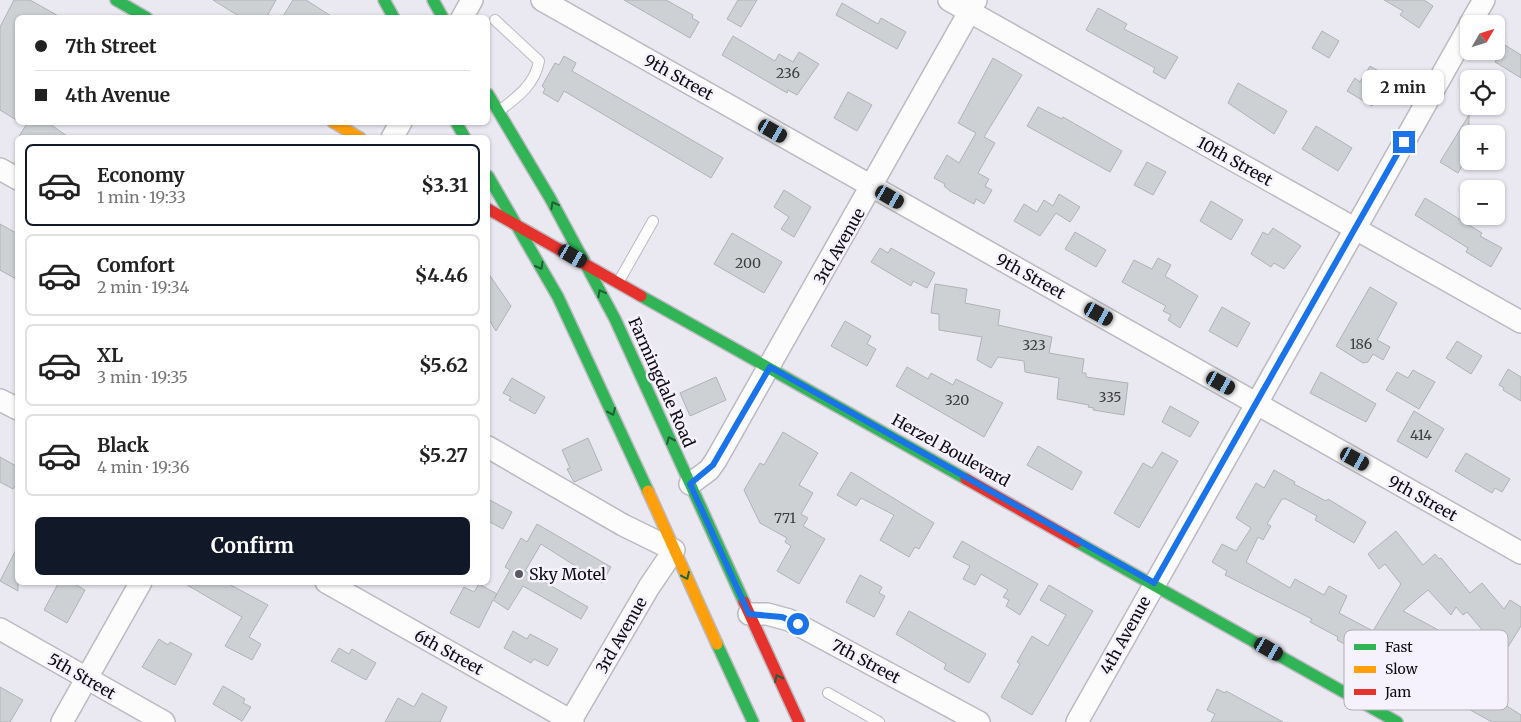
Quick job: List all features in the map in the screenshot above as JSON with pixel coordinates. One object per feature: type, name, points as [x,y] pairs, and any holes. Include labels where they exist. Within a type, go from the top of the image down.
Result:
[{"type":"main road","points":[[116,0],[142,15]]},
{"type":"main road","points":[[384,0],[392,15]]},
{"type":"main road","points":[[432,0],[440,15]]},
{"type":"main road","name":"Farmingdale Road","points":[[490,98],[550,198],[615,319],[799,722]]},
{"type":"main road","points":[[338,125],[355,135]]},
{"type":"main road","points":[[490,179],[558,297],[579,340],[753,722]]},
{"type":"main road","name":"Herzel Boulevard","points":[[490,210],[1344,692]]},
{"type":"main road","name":"Herzel Boulevard","points":[[1376,710],[1397,722]]},
{"type":"street","points":[[464,15],[472,0]]},
{"type":"street","name":"9th Street","points":[[542,0],[1521,553]]},
{"type":"street","name":"10th Street","points":[[949,0],[973,6],[1354,228],[1521,322]]},
{"type":"street","name":"4th Avenue","points":[[1476,15],[1484,0]]},
{"type":"street","name":"3rd Avenue","points":[[690,484],[713,465],[973,6]]},
{"type":"street","name":"4th Avenue","points":[[1077,722],[1460,42]]},
{"type":"street","points":[[0,169],[15,177]]},
{"type":"street","points":[[0,400],[15,408]]},
{"type":"street","points":[[490,448],[624,525],[674,550]]},
{"type":"street","name":"3rd Avenue","points":[[571,722],[649,587],[674,550]]},
{"type":"street","points":[[62,722],[140,585]]},
{"type":"street","name":"6th Street","points":[[331,585],[571,722]]},
{"type":"street","name":"7th Street","points":[[749,614],[782,617],[798,624],[979,722]]},
{"type":"street","name":"5th Street","points":[[0,629],[164,722]]},
{"type":"lane","points":[[495,20],[539,61],[537,71],[524,92],[498,112]]},
{"type":"lane","points":[[618,282],[653,221]]},
{"type":"lane","points":[[828,693],[879,722]]},
{"type":"building","points":[[14,0],[30,0],[57,15],[15,15],[15,119],[0,110],[0,27]]},
{"type":"building","points":[[213,0],[276,0],[268,15],[237,15]]},
{"type":"building","points":[[293,0],[306,0],[329,15],[284,15]]},
{"type":"building","points":[[624,0],[666,0],[693,15],[692,18],[699,22],[690,38]]},
{"type":"building","points":[[738,0],[757,0],[741,27],[727,19]]},
{"type":"building","points":[[1384,0],[1424,0],[1433,6],[1419,28],[1400,15],[1403,11]]},
{"type":"building","points":[[842,3],[878,24],[881,18],[906,32],[897,49],[836,15]]},
{"type":"building","points":[[1098,8],[1127,24],[1124,29],[1178,57],[1165,79],[1153,72],[1155,68],[1086,30]]},
{"type":"building","points":[[1322,31],[1339,41],[1329,58],[1312,48]]},
{"type":"building","points":[[733,36],[775,61],[779,54],[793,62],[799,52],[819,64],[797,95],[788,90],[787,93],[722,55]]},
{"type":"building","points":[[1505,45],[1521,55],[1521,78],[1495,62],[1496,60],[1505,60]]},
{"type":"building","points":[[564,56],[576,63],[572,71],[723,158],[711,178],[564,91],[558,102],[543,93],[545,89],[542,86],[555,63],[559,65]]},
{"type":"building","points":[[993,58],[1022,75],[984,137],[995,143],[978,173],[989,179],[985,186],[992,190],[984,204],[976,199],[974,204],[950,191],[944,186],[945,184],[934,178],[947,155],[959,163],[976,133],[958,123]]},
{"type":"building","points":[[1370,66],[1389,77],[1372,106],[1347,91],[1355,78],[1360,82]]},
{"type":"building","points":[[1238,83],[1287,111],[1274,134],[1228,103]]},
{"type":"building","points":[[848,92],[872,105],[857,131],[834,118]]},
{"type":"building","points":[[1038,107],[1062,119],[1063,117],[1122,151],[1110,172],[1027,126]]},
{"type":"building","points":[[1469,115],[1469,125],[1463,125]]},
{"type":"building","points":[[26,125],[51,125],[66,135],[20,135]]},
{"type":"building","points":[[1316,126],[1352,148],[1338,171],[1302,149]]},
{"type":"building","points":[[1460,130],[1460,169],[1458,173],[1440,162]]},
{"type":"building","points":[[1147,162],[1166,172],[1153,195],[1134,185]]},
{"type":"building","points":[[784,190],[811,207],[794,237],[781,229],[789,217],[774,207]]},
{"type":"building","points":[[1059,194],[1080,207],[1070,222],[1056,213],[1040,236],[1014,221],[1024,204],[1037,212],[1044,200],[1053,206]]},
{"type":"building","points":[[1425,198],[1460,219],[1460,225],[1469,225],[1482,233],[1480,236],[1502,248],[1491,267],[1466,252],[1468,248],[1415,215]]},
{"type":"building","points":[[1211,201],[1243,220],[1231,240],[1200,221]]},
{"type":"building","points":[[0,224],[15,232],[15,278],[0,270]]},
{"type":"building","points":[[1273,228],[1301,246],[1284,269],[1274,263],[1271,267],[1251,254],[1263,232],[1268,235]]},
{"type":"building","points":[[1075,232],[1106,250],[1096,267],[1065,249]]},
{"type":"building","points":[[732,233],[782,262],[764,293],[714,264]]},
{"type":"building","points":[[880,248],[888,253],[891,248],[935,273],[927,288],[913,281],[911,286],[871,262]]},
{"type":"building","points":[[1158,258],[1171,265],[1165,276],[1198,296],[1180,328],[1168,320],[1171,315],[1163,311],[1166,306],[1122,282],[1134,260],[1152,269]]},
{"type":"building","points":[[490,276],[511,306],[496,331],[490,321]]},
{"type":"building","points":[[935,284],[967,289],[965,303],[1000,310],[998,325],[1052,337],[1049,353],[1084,359],[1082,373],[1086,373],[1086,377],[1128,383],[1124,415],[1093,410],[1094,408],[1088,407],[1089,405],[1057,399],[1059,378],[1025,372],[1024,361],[998,357],[991,368],[977,360],[982,337],[939,330],[939,314],[931,313]]},
{"type":"building","points":[[1370,287],[1397,303],[1377,340],[1390,347],[1383,360],[1373,354],[1368,362],[1363,363],[1336,346]]},
{"type":"building","points":[[1222,307],[1250,323],[1237,347],[1209,331]]},
{"type":"building","points":[[845,321],[871,336],[867,344],[876,349],[867,366],[831,346]]},
{"type":"building","points":[[1457,341],[1482,356],[1471,374],[1446,358]]},
{"type":"building","points":[[907,367],[928,379],[931,373],[953,385],[956,379],[1003,403],[984,437],[896,386]]},
{"type":"building","points":[[1508,369],[1521,377],[1521,401],[1503,390],[1504,388],[1499,385]]},
{"type":"building","points":[[1413,370],[1435,382],[1419,409],[1386,390],[1397,372],[1408,378]]},
{"type":"building","points":[[1321,372],[1376,404],[1366,422],[1310,393]]},
{"type":"building","points":[[716,377],[726,400],[690,416],[680,393]]},
{"type":"building","points":[[512,378],[545,397],[535,414],[509,400],[511,397],[503,393]]},
{"type":"building","points":[[1170,406],[1199,422],[1190,437],[1162,422]]},
{"type":"building","points":[[1414,411],[1444,429],[1427,458],[1397,441]]},
{"type":"building","points":[[783,432],[818,453],[799,485],[813,493],[801,514],[808,518],[803,526],[825,539],[799,584],[777,571],[791,546],[785,542],[787,538],[760,523],[744,490],[760,463],[764,465]]},
{"type":"building","points":[[588,438],[602,470],[574,482],[567,469],[570,468],[562,450]]},
{"type":"building","points":[[1038,446],[1082,472],[1072,490],[1027,465]]},
{"type":"building","points":[[1162,452],[1178,461],[1139,528],[1114,513],[1143,463],[1152,468]]},
{"type":"building","points":[[1466,453],[1510,479],[1502,492],[1495,488],[1492,493],[1455,471]]},
{"type":"building","points":[[0,457],[15,465],[15,486],[13,489],[0,482]]},
{"type":"building","points":[[1274,470],[1295,482],[1294,484],[1326,501],[1328,499],[1366,522],[1354,543],[1315,520],[1317,516],[1286,499],[1282,499],[1267,524],[1271,526],[1263,540],[1258,537],[1246,562],[1290,588],[1295,579],[1324,595],[1329,586],[1347,596],[1339,613],[1371,630],[1344,630],[1344,644],[1337,640],[1338,637],[1310,622],[1312,619],[1225,575],[1227,571],[1212,562],[1222,544],[1236,551],[1251,528],[1236,518],[1256,483],[1264,488]]},
{"type":"building","points":[[851,472],[934,523],[919,549],[915,547],[909,557],[880,540],[894,515],[861,498],[856,506],[837,495]]},
{"type":"building","points":[[490,500],[512,512],[503,529],[490,522]]},
{"type":"building","name":"Sky Motel","points":[[537,524],[611,567],[602,583],[541,544],[525,571],[588,607],[581,619],[523,586],[508,610],[493,600],[479,628],[450,613],[464,587],[474,592],[478,585],[497,594],[510,570],[505,567],[521,538],[527,542]]},
{"type":"building","points":[[1396,531],[1423,565],[1435,554],[1439,559],[1441,558],[1470,593],[1482,583],[1504,609],[1510,600],[1521,607],[1521,626],[1508,647],[1508,630],[1482,630],[1467,612],[1463,615],[1456,607],[1451,615],[1428,590],[1403,611],[1438,630],[1374,630],[1401,584],[1385,564],[1379,569],[1368,554]]},
{"type":"building","points":[[962,541],[1038,584],[1020,615],[1006,606],[1009,600],[1003,597],[1008,590],[981,574],[975,585],[963,579],[970,566],[953,557]]},
{"type":"building","points":[[15,552],[15,585],[18,585],[18,591],[0,581]]},
{"type":"building","points":[[860,575],[882,587],[879,593],[885,596],[874,617],[846,602]]},
{"type":"building","points":[[57,585],[76,585],[85,590],[67,623],[44,610]]},
{"type":"building","points":[[187,585],[231,585],[268,605],[249,637],[261,644],[252,660],[225,646],[242,617]]},
{"type":"building","points":[[1049,585],[1093,611],[1032,715],[1001,697],[1020,664],[1017,662],[1032,636],[1048,646],[1066,615],[1040,600]]},
{"type":"building","points":[[909,611],[986,654],[969,683],[944,669],[946,664],[896,634]]},
{"type":"building","points":[[513,631],[527,639],[530,634],[558,649],[548,666],[534,659],[531,663],[504,648]]},
{"type":"building","points":[[159,639],[168,645],[170,642],[192,654],[175,685],[142,667]]},
{"type":"building","points":[[339,648],[349,654],[352,649],[376,663],[366,680],[331,661]]},
{"type":"building","points":[[223,686],[245,699],[243,703],[251,707],[242,721],[213,704]]},
{"type":"building","points":[[0,687],[23,700],[10,722],[0,722]]},
{"type":"building","points":[[1217,689],[1225,693],[1226,691],[1283,722],[1211,722],[1215,714],[1207,710]]},
{"type":"building","points":[[422,693],[447,707],[440,722],[385,722],[398,698],[414,707]]},
{"type":"building","points":[[1508,707],[1521,715],[1521,722],[1492,722],[1470,710],[1508,710]]},
{"type":"traffic: fast","points":[[116,0],[142,15]]},
{"type":"traffic: fast","points":[[384,0],[392,15]]},
{"type":"traffic: fast","points":[[433,0],[441,15]]},
{"type":"traffic: fast","points":[[490,97],[550,198],[615,319],[744,602]]},
{"type":"traffic: fast","points":[[458,125],[463,135]]},
{"type":"traffic: fast","points":[[490,179],[558,297],[648,491]]},
{"type":"traffic: fast","points":[[641,296],[966,479]]},
{"type":"traffic: fast","points":[[1077,542],[1344,692]]},
{"type":"traffic: fast","points":[[717,644],[753,722]]},
{"type":"traffic: fast","points":[[1376,710],[1397,722]]},
{"type":"traffic: slow","points":[[338,125],[355,135]]},
{"type":"traffic: slow","points":[[648,491],[717,644]]},
{"type":"traffic: jam","points":[[490,210],[641,296]]},
{"type":"traffic: jam","points":[[966,479],[1077,542]]},
{"type":"traffic: jam","points":[[744,602],[799,722]]},
{"type":"place","name":"Sky Motel","points":[[519,574]]},
{"type":"route","points":[[798,624],[782,617],[757,613],[749,614],[690,484],[713,465],[770,367],[1154,583],[1404,142]]}]
